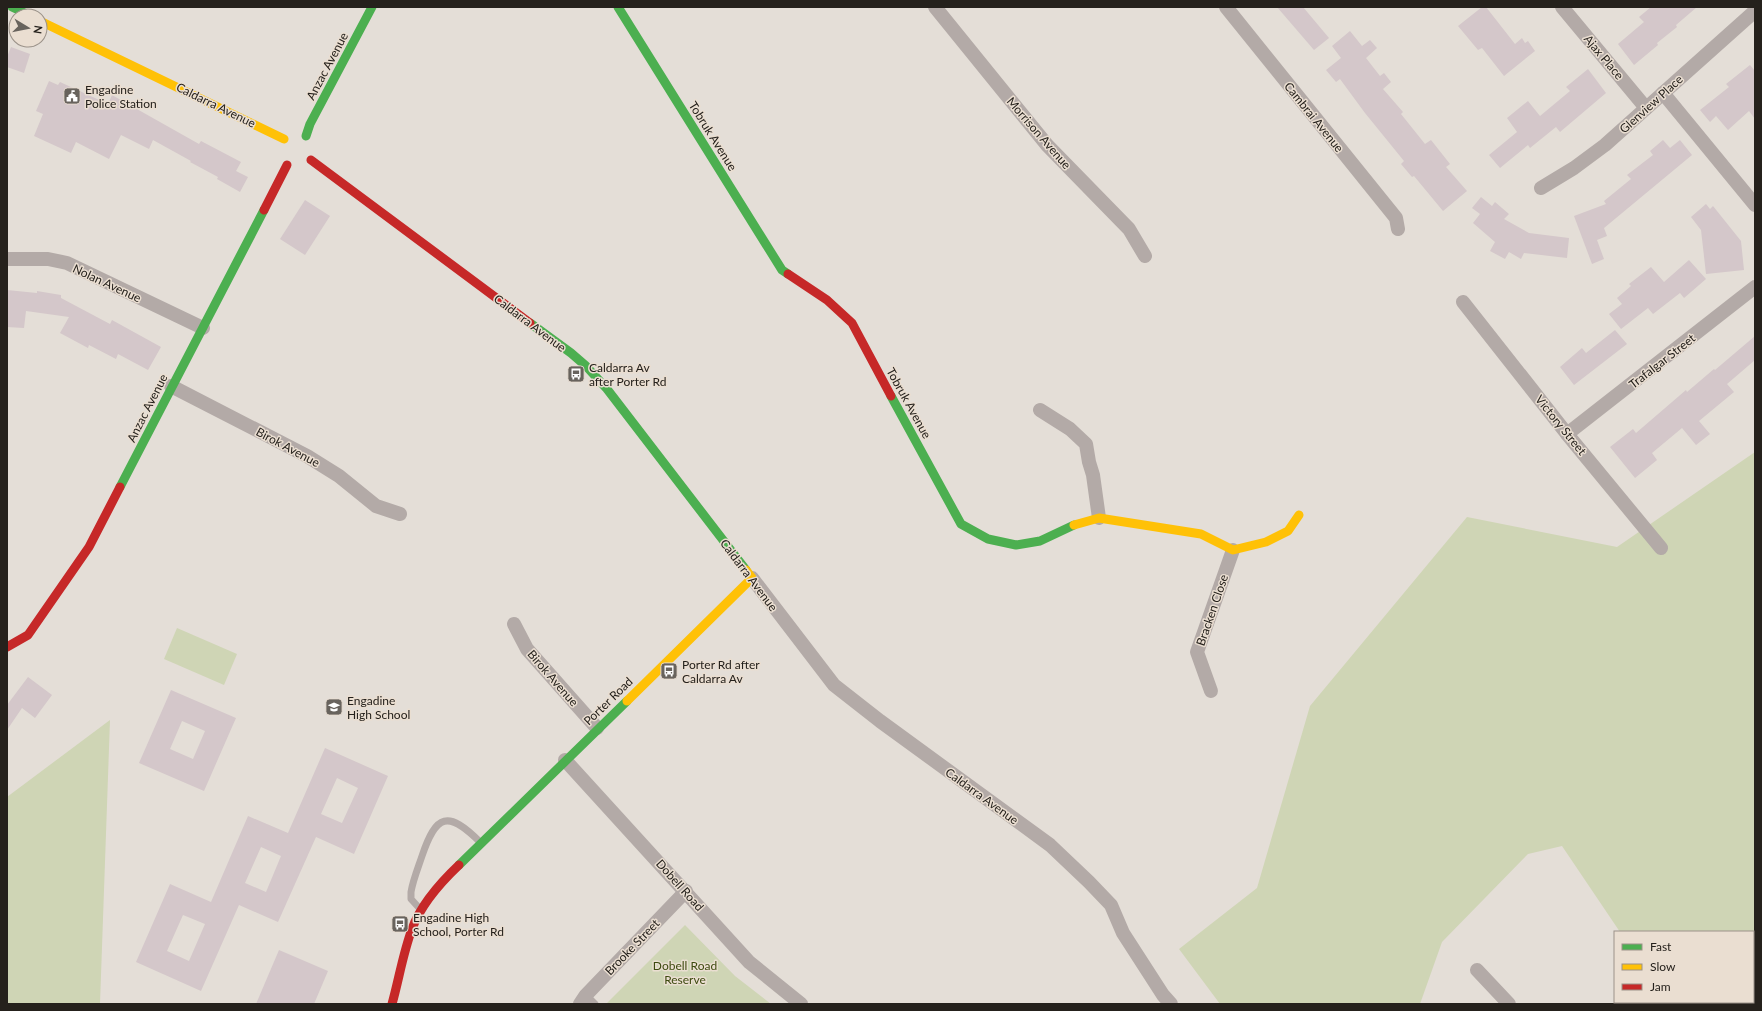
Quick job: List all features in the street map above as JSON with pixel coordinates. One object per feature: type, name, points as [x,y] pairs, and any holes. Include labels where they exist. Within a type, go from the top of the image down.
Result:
[{"type":"street","name":"Anzac Avenue","points":[[284,139],[295,133],[308,138],[310,124],[372,7]]},
{"type":"street","name":"Tobruk Avenue","points":[[618,7],[782,270],[827,300],[852,323],[962,524],[976,534],[994,542],[1013,545],[1036,542],[1064,529],[1099,518],[1201,534],[1233,550]]},
{"type":"street","name":"Morrison Avenue","points":[[935,7],[1047,144],[1129,229],[1145,256]]},
{"type":"street","name":"Cambrai Avenue","points":[[1226,7],[1396,218],[1398,229]]},
{"type":"street","name":"Ajax Place","points":[[1562,7],[1646,108]]},
{"type":"street","name":"Glenview Place","points":[[1541,188],[1574,168],[1605,145],[1755,11]]},
{"type":"street","name":"Caldarra Avenue","points":[[48,25],[284,139]]},
{"type":"street","points":[[1664,93],[1755,205]]},
{"type":"street","points":[[284,139],[280,153],[295,166]]},
{"type":"street","name":"Caldarra Avenue","points":[[295,166],[312,156],[571,352],[586,366],[607,389],[834,685],[922,752],[1050,845],[1111,905],[1123,933],[1163,995],[1171,1004]]},
{"type":"street","name":"Anzac Avenue","points":[[7,646],[28,636],[89,547],[171,386],[295,166]]},
{"type":"street","name":"Nolan Avenue","points":[[7,259],[48,259],[67,264],[203,328]]},
{"type":"street","name":"Trafalgar Street","points":[[1567,434],[1755,287]]},
{"type":"street","name":"Victory Street","points":[[1463,302],[1567,434],[1661,548]]},
{"type":"street","name":"Birok Avenue","points":[[171,386],[307,456],[339,476],[376,506],[400,514]]},
{"type":"street","points":[[1040,410],[1070,429],[1086,444],[1088,462],[1093,475],[1099,518]]},
{"type":"street","points":[[1233,550],[1266,542],[1288,531],[1299,515]]},
{"type":"street","name":"Bracken Close","points":[[1211,692],[1197,652],[1233,550]]},
{"type":"street","name":"Porter Road","points":[[392,1004],[408,938],[421,910],[441,882],[752,578]]},
{"type":"street","name":"Birok Avenue","points":[[514,624],[527,649],[597,728]]},
{"type":"street","name":"Dobell Road","points":[[565,760],[686,891],[749,962],[801,1004]]},
{"type":"street","name":"Brooke Street","points":[[587,1001],[686,891]]},
{"type":"street","points":[[1477,970],[1509,1004]]},
{"type":"lane","points":[[421,910],[411,899],[411,892],[426,843],[433,829],[438,824],[444,822],[456,823],[467,829],[481,842]]},
{"type":"green space","points":[[1755,452],[1755,1004],[1668,1003],[1754,1003],[1754,931],[1619,931],[1562,846],[1528,854],[1442,942],[1420,1004],[1220,1004],[1179,949],[1257,888],[1310,706],[1467,517],[1617,547]]},
{"type":"green space","points":[[177,628],[237,654],[224,685],[164,659]]},
{"type":"green space","points":[[110,720],[100,1004],[7,1004],[7,797]]},
{"type":"green space","name":"Dobell Road Reserve","points":[[685,925],[735,976],[771,1004],[606,1004]]},
{"type":"building","points":[[1277,7],[1303,7],[1329,38],[1314,50]]},
{"type":"building","points":[[1482,7],[1486,7],[1515,44],[1522,38],[1525,43],[1528,41],[1535,51],[1504,76],[1482,48],[1478,50],[1458,26]]},
{"type":"building","points":[[1651,7],[1697,7],[1676,25],[1677,27],[1657,43],[1658,45],[1634,65],[1618,44],[1644,22],[1639,17]]},
{"type":"building","points":[[1350,31],[1362,46],[1370,40],[1377,48],[1366,58],[1380,76],[1384,73],[1391,82],[1383,89],[1403,112],[1401,114],[1425,144],[1431,140],[1450,164],[1446,167],[1467,191],[1443,211],[1414,176],[1412,177],[1401,164],[1404,161],[1365,113],[1340,79],[1336,82],[1326,70],[1341,58],[1332,46]]},
{"type":"building","points":[[11,48],[30,54],[24,73],[7,67],[7,57]]},
{"type":"building","points":[[1750,65],[1755,71],[1755,119],[1749,111],[1728,130],[1716,116],[1710,122],[1700,110],[1729,87],[1726,84]]},
{"type":"building","points":[[1588,69],[1606,93],[1560,132],[1556,127],[1530,148],[1528,145],[1500,168],[1489,155],[1517,132],[1507,118],[1528,101],[1540,116],[1570,91],[1566,87]]},
{"type":"building","points":[[49,81],[58,85],[60,82],[108,104],[112,95],[199,144],[201,141],[241,162],[236,171],[248,177],[240,192],[217,179],[218,177],[153,140],[149,149],[121,135],[109,159],[76,142],[71,153],[34,136],[43,114],[36,111]]},
{"type":"building","points":[[1663,140],[1670,148],[1680,140],[1692,155],[1604,228],[1607,236],[1597,240],[1604,259],[1592,264],[1574,216],[1606,204],[1604,201],[1631,179],[1627,175],[1653,155],[1650,151]]},
{"type":"building","points":[[1481,197],[1492,206],[1495,202],[1509,214],[1504,219],[1529,233],[1569,238],[1567,258],[1524,253],[1521,259],[1509,252],[1505,259],[1490,251],[1495,242],[1473,223],[1480,214],[1472,208]]},
{"type":"building","points":[[305,200],[330,216],[305,255],[280,239]]},
{"type":"building","points":[[1706,204],[1710,209],[1713,206],[1741,241],[1744,270],[1706,274],[1701,230],[1691,217]]},
{"type":"building","points":[[1689,260],[1706,279],[1684,298],[1680,293],[1653,314],[1648,308],[1621,329],[1609,314],[1622,304],[1617,298],[1631,286],[1629,284],[1651,267],[1664,282]]},
{"type":"building","points":[[7,290],[37,293],[37,291],[61,295],[61,298],[110,324],[112,320],[161,347],[148,370],[118,354],[116,359],[89,345],[88,348],[60,333],[69,317],[26,311],[24,328],[7,327]]},
{"type":"building","points":[[1615,330],[1627,344],[1574,385],[1560,367],[1582,348],[1586,353]]},
{"type":"building","points":[[1755,336],[1755,360],[1727,384],[1734,392],[1699,421],[1710,434],[1696,445],[1682,428],[1652,453],[1657,460],[1635,478],[1610,447],[1633,429],[1636,433],[1686,390],[1687,392]]},
{"type":"building","points":[[28,677],[52,695],[35,718],[22,708],[7,730],[7,705]]},
{"type":"building","points":[[171,690],[236,718],[204,791],[139,763]],"holes":[[[182,721],[205,731],[193,759],[170,749]]]},
{"type":"building","points":[[325,748],[388,776],[354,854],[316,837],[278,922],[239,905],[201,991],[136,962],[170,884],[211,902],[248,816],[288,833]],"holes":[[[337,778],[358,788],[342,823],[321,814]],[[261,847],[281,856],[266,892],[245,883]],[[183,915],[205,924],[189,961],[167,951]]]},
{"type":"building","points":[[279,950],[328,971],[314,1004],[256,1004]]},
{"type":"traffic: fast","points":[[306,136],[310,124],[372,7]]},
{"type":"traffic: fast","points":[[618,7],[782,270],[788,274]]},
{"type":"traffic: fast","points":[[120,487],[264,210]]},
{"type":"traffic: fast","points":[[530,323],[571,353],[586,366],[607,389],[746,570]]},
{"type":"traffic: fast","points":[[891,396],[961,524],[988,539],[1016,545],[1040,541],[1074,525]]},
{"type":"traffic: fast","points":[[459,865],[627,701]]},
{"type":"traffic: slow","points":[[48,25],[284,139]]},
{"type":"traffic: slow","points":[[1074,525],[1099,518],[1201,534],[1233,550],[1266,542],[1288,531],[1299,515]]},
{"type":"traffic: slow","points":[[627,701],[752,578],[746,570]]},
{"type":"traffic: jam","points":[[311,160],[530,323]]},
{"type":"traffic: jam","points":[[264,210],[287,165]]},
{"type":"traffic: jam","points":[[788,274],[827,300],[852,323],[891,396]]},
{"type":"traffic: jam","points":[[7,647],[28,635],[89,547],[120,487]]},
{"type":"traffic: jam","points":[[392,1004],[406,947],[420,911],[432,894],[459,865]]},
{"type":"place","name":"Engadine Police Station","points":[[72,96]]},
{"type":"place","name":"Caldarra Av after Porter Rd","points":[[576,374]]},
{"type":"place","name":"Porter Rd after Caldarra Av","points":[[669,671]]},
{"type":"place","name":"Engadine High School","points":[[334,707]]},
{"type":"place","name":"Engadine High School, Porter Rd","points":[[400,924]]}]
